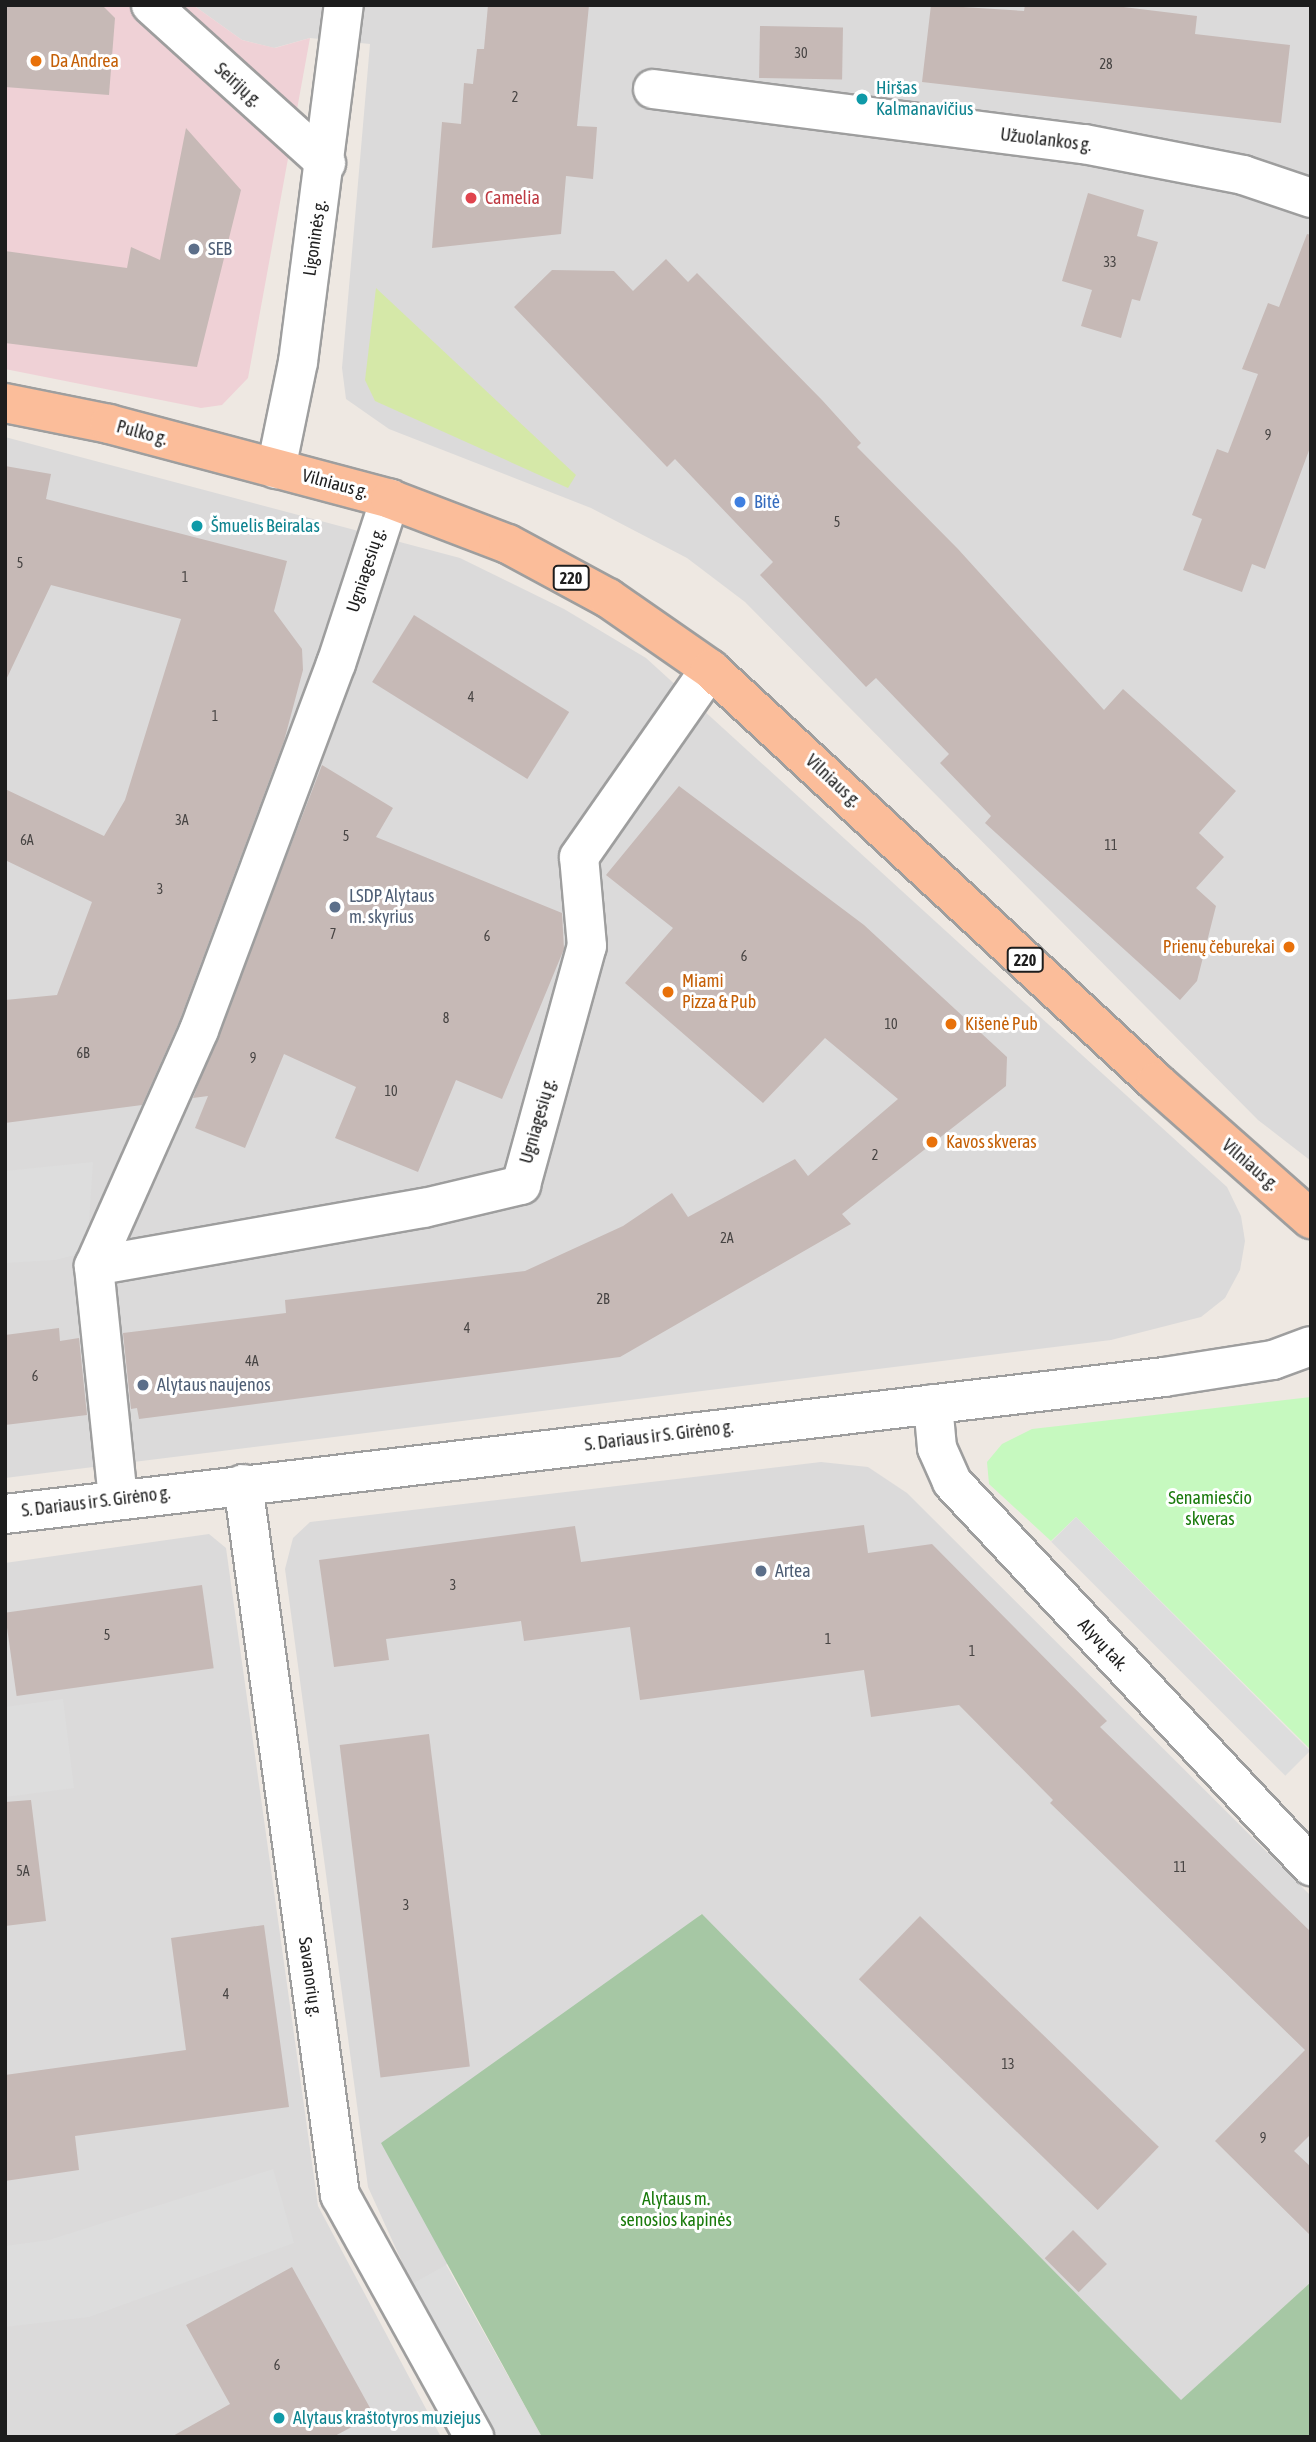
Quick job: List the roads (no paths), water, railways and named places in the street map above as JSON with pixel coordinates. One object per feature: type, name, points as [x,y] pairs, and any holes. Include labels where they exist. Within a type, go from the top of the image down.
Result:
[{"type":"main road","name":"Pulko g.","points":[[5,403],[109,424],[276,469]]},
{"type":"main road","name":"Vilniaus g.","points":[[276,469],[390,499],[508,544],[608,598],[710,669],[1156,1082],[1311,1219]]},
{"type":"street","name":"Seirijų g.","points":[[151,5],[326,163]]},
{"type":"street","name":"Ligoninės g.","points":[[276,469],[298,362],[326,163],[344,5]]},
{"type":"street","name":"Užuolankos g.","points":[[653,89],[1084,144],[1243,176],[1311,198]]},
{"type":"street","name":"Ugniagesių g.","points":[[118,1499],[94,1266],[199,1030],[336,664],[390,499]]},
{"type":"street","name":"Ugniagesių g.","points":[[94,1266],[424,1209],[521,1185],[587,946],[579,858],[710,669]]},
{"type":"street","name":"S. Dariaus ir S. Girėno g.","points":[[5,1514],[933,1404],[1273,1360],[1311,1346]]},
{"type":"street","name":"Alyvų tak.","points":[[933,1404],[937,1448],[952,1482],[1311,1866]]},
{"type":"street","name":"Savanorių g.","points":[[243,1484],[340,2195],[474,2437]]},
{"type":"place","name":"Da Andrea","points":[[36,61]]},
{"type":"place","name":"Hiršas Kalmanavičius","points":[[862,99]]},
{"type":"place","name":"Camelia","points":[[471,198]]},
{"type":"place","name":"SEB","points":[[194,249]]},
{"type":"place","name":"Bitė","points":[[740,502]]},
{"type":"place","name":"Šmuelis Beiralas","points":[[197,526]]},
{"type":"place","name":"LSDP Alytaus m. skyrius","points":[[335,907]]},
{"type":"place","name":"Prienų čeburekai","points":[[1289,947]]},
{"type":"place","name":"Miami Pizza & Pub","points":[[668,992]]},
{"type":"place","name":"Kišenė Pub","points":[[951,1024]]},
{"type":"place","name":"Kavos skveras","points":[[932,1142]]},
{"type":"place","name":"Alytaus naujenos","points":[[143,1385]]},
{"type":"place","name":"Artea","points":[[761,1571]]},
{"type":"place","name":"Alytaus kraštotyros muziejus","points":[[279,2418]]},
{"type":"park label","name":"Senamiesčio skveras","points":[[1210,1509]]},
{"type":"park label","name":"Alytaus m. senosios kapinės","points":[[676,2210]]}]
